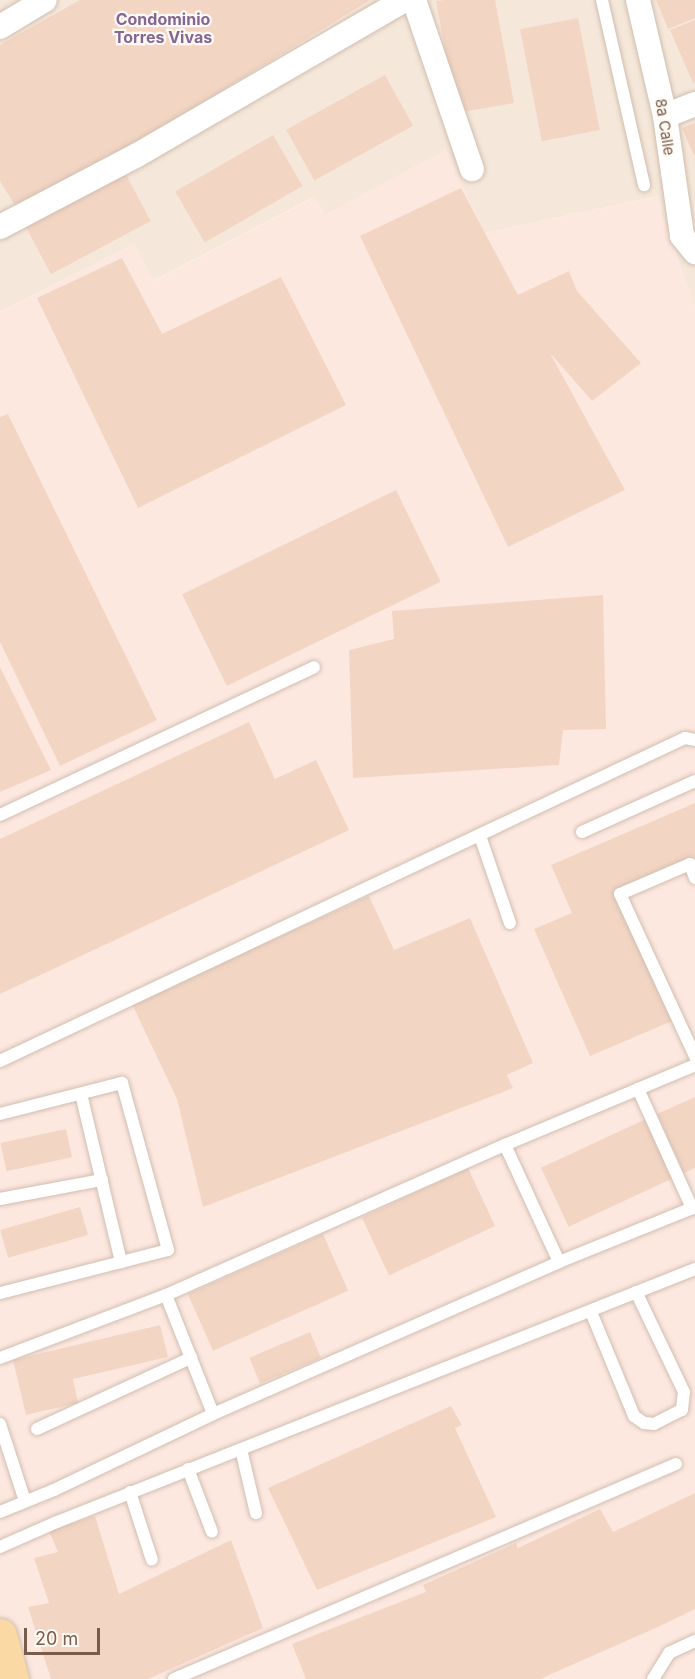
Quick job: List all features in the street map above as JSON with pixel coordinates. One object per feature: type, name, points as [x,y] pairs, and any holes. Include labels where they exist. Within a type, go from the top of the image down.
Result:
[{"type":"main road","points":[[0,1635],[12,1679]]},
{"type":"street","points":[[0,27],[45,0]]},
{"type":"street","points":[[0,227],[137,155],[404,0]]},
{"type":"street","points":[[414,0],[471,169]]},
{"type":"street","name":"8a Calle","points":[[638,0],[665,116],[682,236],[695,252]]},
{"type":"street","points":[[665,116],[695,104]]},
{"type":"lane","points":[[602,0],[644,185]]},
{"type":"lane","points":[[0,815],[314,667]]},
{"type":"lane","points":[[0,1061],[685,738],[695,740]]},
{"type":"lane","points":[[582,832],[695,782]]},
{"type":"lane","points":[[480,836],[510,923]]},
{"type":"lane","points":[[695,878],[690,864],[620,894],[695,1056]]},
{"type":"lane","points":[[0,1358],[166,1295],[505,1145],[695,1065]]},
{"type":"lane","points":[[0,1114],[122,1083],[168,1250],[0,1293]]},
{"type":"lane","points":[[0,1512],[213,1414],[560,1262],[693,1207],[638,1089]]},
{"type":"lane","points":[[81,1094],[121,1262]]},
{"type":"lane","points":[[505,1145],[560,1262]]},
{"type":"lane","points":[[0,1199],[102,1180]]},
{"type":"lane","points":[[0,1547],[130,1492],[591,1312],[695,1269]]},
{"type":"lane","points":[[591,1312],[634,1416],[644,1423],[654,1424],[682,1410],[684,1392],[636,1292]]},
{"type":"lane","points":[[166,1295],[213,1414]]},
{"type":"lane","points":[[37,1430],[191,1358]]},
{"type":"lane","points":[[0,1424],[25,1501]]},
{"type":"lane","points":[[241,1449],[256,1513]]},
{"type":"lane","points":[[174,1679],[676,1464]]},
{"type":"lane","points":[[188,1470],[212,1532]]},
{"type":"lane","points":[[130,1492],[152,1560]]},
{"type":"lane","points":[[653,1679],[669,1653],[695,1641]]},
{"type":"shaded area","name":"Condominio Torres Vivas","points":[[0,0],[695,0],[695,306],[663,220],[658,196],[484,233],[445,151],[325,215],[314,197],[153,281],[134,244],[0,312]]},
{"type":"shaded area","points":[[446,150],[485,233],[659,196],[663,220],[695,306],[695,1679],[0,1679],[0,312],[134,244],[154,281],[315,197],[325,215]]},
{"type":"building","points":[[80,0],[370,0],[20,214],[0,181],[0,45]]},
{"type":"building","points":[[495,0],[514,103],[457,113],[436,1]]},
{"type":"building","points":[[656,0],[695,0],[695,18],[668,29]]},
{"type":"building","points":[[578,18],[600,130],[542,141],[520,29]]},
{"type":"building","points":[[695,20],[695,82],[693,83],[670,30]]},
{"type":"building","points":[[385,75],[413,126],[314,181],[286,130]]},
{"type":"building","points":[[695,123],[695,158],[682,128]]},
{"type":"building","points":[[273,135],[302,186],[205,243],[175,192]]},
{"type":"building","points":[[123,169],[151,221],[51,274],[23,222]]},
{"type":"building","points":[[461,188],[518,295],[569,271],[577,291],[641,363],[592,401],[550,353],[625,490],[508,547],[360,236]]},
{"type":"building","points":[[122,258],[162,334],[281,277],[346,405],[138,508],[37,298]]},
{"type":"building","points":[[8,414],[157,720],[60,766],[0,642],[0,417]]},
{"type":"building","points":[[396,490],[441,582],[227,686],[182,594]]},
{"type":"building","points":[[603,595],[606,729],[563,730],[559,765],[353,778],[349,650],[394,639],[392,611]]},
{"type":"building","points":[[0,667],[51,770],[0,792]]},
{"type":"building","points":[[249,722],[275,779],[316,760],[349,830],[0,994],[0,839]]},
{"type":"building","points":[[695,803],[695,871],[690,859],[615,892],[672,1021],[590,1056],[534,929],[572,913],[551,865]]},
{"type":"building","points":[[369,896],[394,950],[470,918],[533,1063],[507,1075],[513,1088],[203,1207],[177,1099],[132,1004]]},
{"type":"building","points":[[695,1097],[695,1168],[684,1173],[657,1114]]},
{"type":"building","points":[[648,1118],[675,1177],[569,1227],[541,1168]]},
{"type":"building","points":[[66,1129],[72,1157],[6,1171],[0,1143]]},
{"type":"building","points":[[468,1168],[495,1226],[389,1275],[362,1217]]},
{"type":"building","points":[[80,1207],[88,1235],[8,1258],[0,1230]]},
{"type":"building","points":[[323,1234],[348,1291],[213,1351],[188,1294]]},
{"type":"building","points":[[160,1325],[168,1357],[73,1379],[78,1403],[26,1415],[13,1360]]},
{"type":"building","points":[[310,1332],[321,1358],[260,1384],[249,1358]]},
{"type":"building","points":[[451,1406],[462,1425],[455,1428],[496,1517],[317,1590],[268,1488]]},
{"type":"building","points":[[695,1493],[695,1609],[660,1626],[540,1679],[306,1679],[292,1644],[426,1592],[423,1585],[516,1543],[518,1548],[600,1509],[613,1532]]},
{"type":"building","points":[[95,1516],[119,1594],[231,1540],[263,1628],[148,1679],[51,1679],[28,1607],[49,1603],[34,1558],[58,1552],[49,1531]]},
{"type":"district","name":"Condominio Torres Vivas","points":[[163,28]]}]
